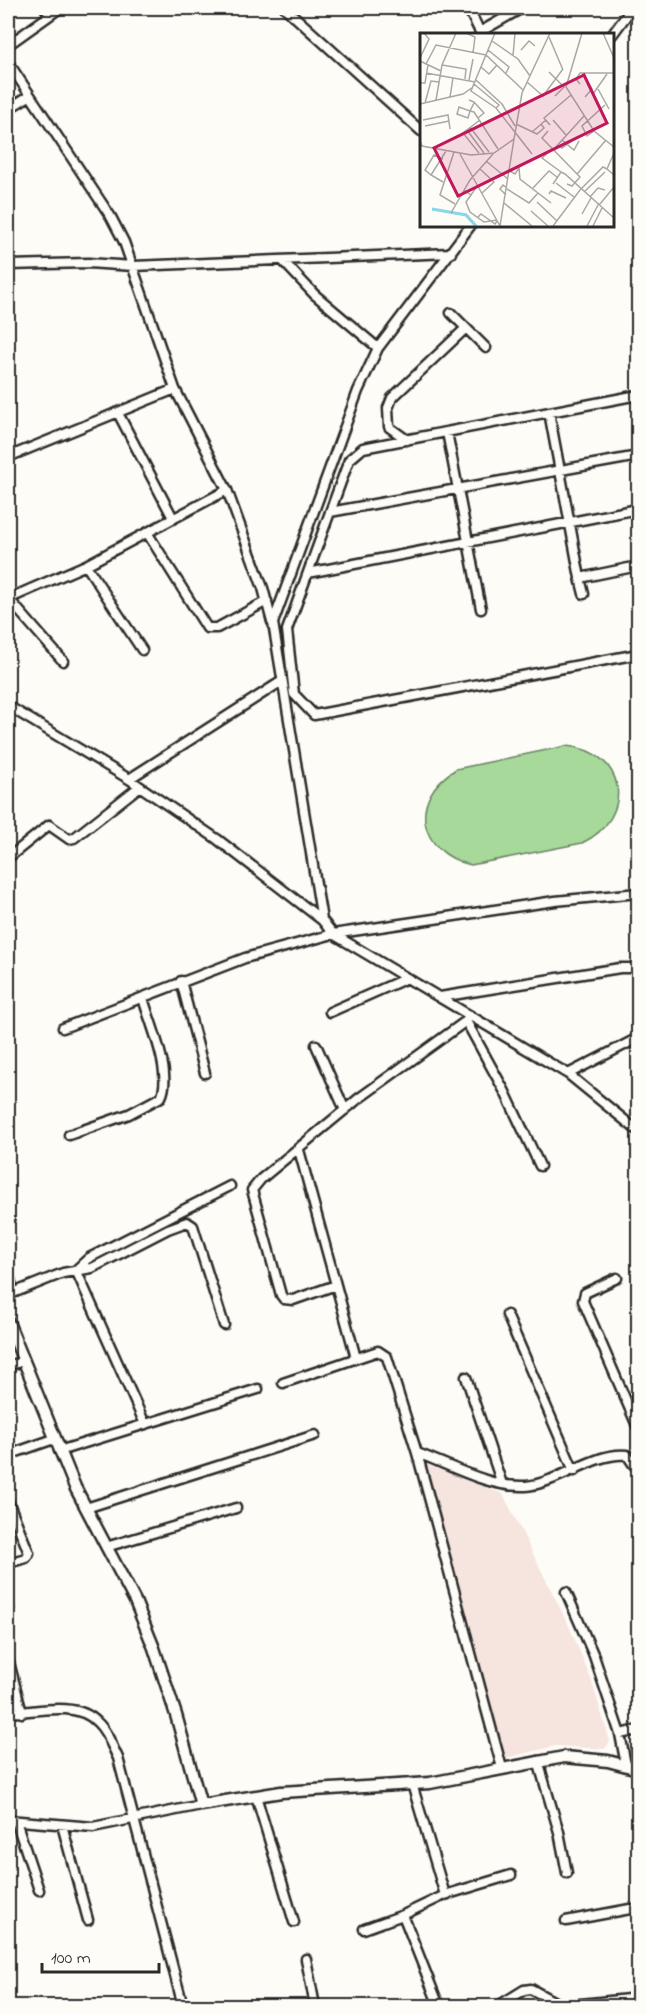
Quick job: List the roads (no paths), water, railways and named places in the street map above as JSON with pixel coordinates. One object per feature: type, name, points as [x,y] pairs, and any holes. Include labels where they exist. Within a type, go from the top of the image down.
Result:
[{"type":"street","points":[[8,45],[47,11],[60,8]]},
{"type":"street","points":[[285,8],[420,129]]},
{"type":"street","points":[[468,8],[480,33],[522,8]]},
{"type":"street","points":[[613,34],[632,8]]},
{"type":"street","points":[[8,62],[111,217],[133,266],[146,312],[175,389],[227,490],[273,623],[322,920]]},
{"type":"street","points":[[8,109],[29,96]]},
{"type":"street","points":[[273,623],[358,391],[378,348],[470,226]]},
{"type":"street","points":[[8,265],[88,263],[133,266],[451,253]]},
{"type":"street","points":[[283,261],[350,327],[378,348]]},
{"type":"street","points":[[451,312],[486,348]]},
{"type":"street","points":[[375,446],[389,427],[388,408],[392,398],[466,328]]},
{"type":"street","points":[[8,457],[175,389]]},
{"type":"street","points":[[639,395],[363,448],[349,460],[287,630],[294,694],[314,715],[639,654]]},
{"type":"street","points":[[549,412],[584,594]]},
{"type":"street","points":[[118,413],[173,518]]},
{"type":"street","points":[[389,427],[407,440]]},
{"type":"street","points":[[447,432],[481,609]]},
{"type":"street","points":[[330,512],[639,456]]},
{"type":"street","points":[[63,661],[8,598],[86,565],[227,490]]},
{"type":"street","points":[[308,573],[639,509]]},
{"type":"street","points":[[148,534],[207,627],[217,628],[267,601]]},
{"type":"street","points":[[86,565],[142,650]]},
{"type":"street","points":[[580,578],[639,566]]},
{"type":"street","points":[[129,779],[282,681]]},
{"type":"street","points":[[8,706],[129,779],[217,839],[322,920],[333,934],[440,997],[467,1018],[568,1074],[639,1131]]},
{"type":"street","points":[[8,858],[49,825],[69,839],[74,838],[140,787]]},
{"type":"street","points":[[63,1028],[245,958],[333,934],[555,901],[639,893]]},
{"type":"street","points":[[440,997],[620,968],[639,968]]},
{"type":"street","points":[[330,1012],[407,978]]},
{"type":"street","points":[[181,981],[204,1073]]},
{"type":"street","points":[[69,1135],[129,1114],[161,1097],[165,1086],[164,1073],[142,998]]},
{"type":"street","points":[[336,1286],[293,1300],[284,1299],[252,1195],[254,1186],[345,1110],[467,1018]]},
{"type":"street","points":[[467,1018],[540,1166]]},
{"type":"street","points":[[568,1074],[639,1038]]},
{"type":"street","points":[[316,1045],[345,1110]]},
{"type":"street","points":[[299,1150],[356,1358]]},
{"type":"street","points":[[76,1270],[89,1258],[230,1186]]},
{"type":"street","points":[[8,1270],[10,1293],[76,1270],[92,1268],[168,1229],[187,1222],[193,1226],[224,1325]]},
{"type":"street","points":[[76,1270],[145,1424]]},
{"type":"street","points":[[617,1278],[585,1293],[583,1300],[639,1428]]},
{"type":"street","points":[[507,1315],[574,1471]]},
{"type":"street","points":[[8,1322],[59,1451],[135,1601],[154,1648],[176,1715],[201,1805]]},
{"type":"street","points":[[283,1383],[378,1351],[387,1357],[417,1453],[502,1768]]},
{"type":"street","points":[[8,1366],[23,1361]]},
{"type":"street","points":[[466,1377],[502,1484]]},
{"type":"street","points":[[59,1451],[258,1389]]},
{"type":"street","points":[[86,1508],[315,1435]]},
{"type":"street","points":[[8,1455],[54,1439]]},
{"type":"street","points":[[417,1453],[502,1484],[527,1486],[620,1454],[627,1455],[637,1467]]},
{"type":"street","points":[[8,1501],[29,1553],[26,1558],[8,1563]]},
{"type":"street","points":[[106,1547],[236,1508]]},
{"type":"street","points":[[566,1593],[594,1656],[620,1734],[626,1765]]},
{"type":"street","points":[[8,1658],[22,1713]]},
{"type":"street","points":[[8,1713],[67,1710],[81,1712],[99,1723],[118,1758],[183,2007]]},
{"type":"street","points":[[620,1734],[639,1730]]},
{"type":"street","points":[[39,1890],[12,1821],[93,1827],[256,1796],[327,1788],[412,1784],[460,1778],[538,1761],[577,1757],[626,1765],[639,1770]]},
{"type":"street","points":[[538,1761],[559,1832],[567,1873]]},
{"type":"street","points":[[412,1784],[445,1895]]},
{"type":"street","points":[[256,1796],[294,1922]]},
{"type":"street","points":[[62,1825],[88,1920]]},
{"type":"street","points":[[364,1929],[403,1915],[445,1895],[511,1875]]},
{"type":"street","points":[[566,1921],[630,1910],[639,1911]]},
{"type":"street","points":[[403,1915],[439,2007]]},
{"type":"street","points":[[306,1959],[315,2007]]},
{"type":"street","points":[[498,2007],[531,1989],[562,2006],[639,1998]]}]
